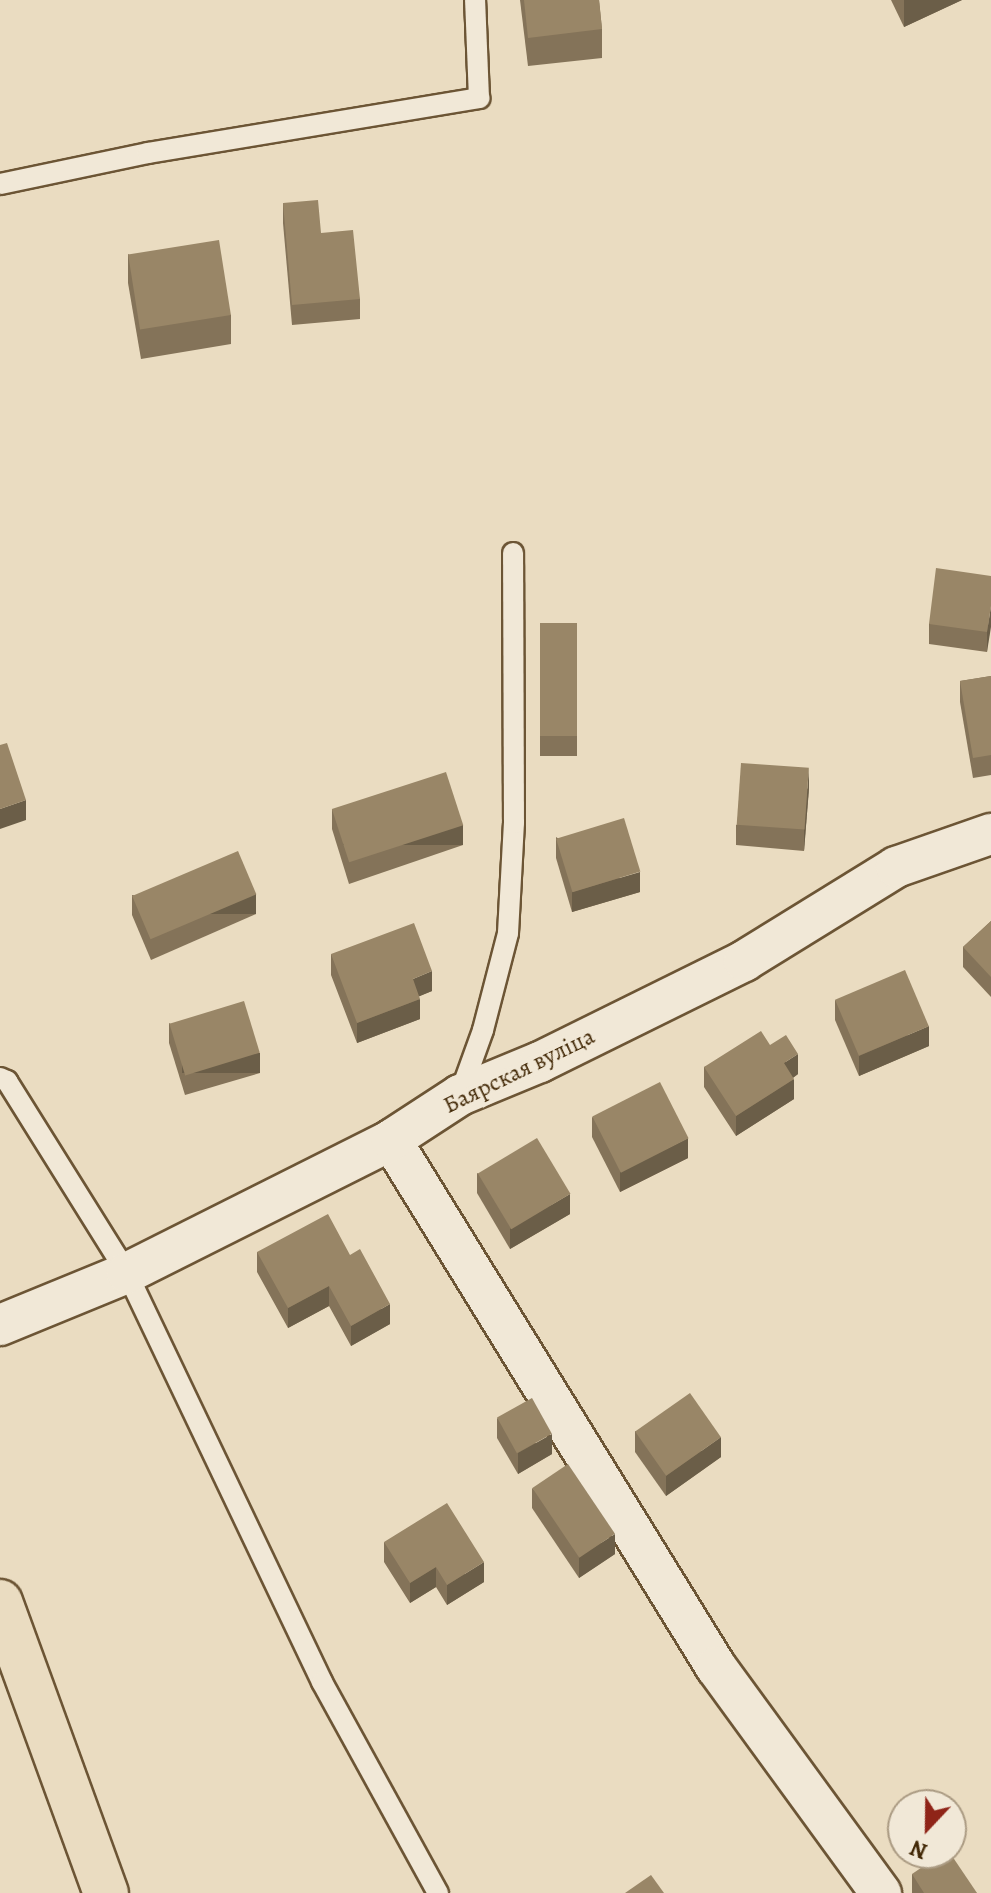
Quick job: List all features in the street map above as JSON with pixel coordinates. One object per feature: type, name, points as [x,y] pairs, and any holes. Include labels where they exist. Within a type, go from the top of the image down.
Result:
[{"type":"main road","points":[[0,1602],[95,1872],[106,1893]]},
{"type":"street","name":"Баярская вуліца","points":[[0,1325],[127,1273],[391,1140],[460,1095],[540,1062],[744,961],[896,867],[991,834]]},
{"type":"street","points":[[391,1140],[716,1667],[881,1893]]},
{"type":"lane","points":[[0,184],[148,153],[479,98],[475,0]]},
{"type":"lane","points":[[460,1095],[483,1030],[508,933],[514,823],[513,553]]},
{"type":"lane","points":[[0,1078],[7,1081],[127,1273],[322,1682],[438,1893]]},
{"type":"building","points":[[524,0],[599,0],[602,29],[528,38]]},
{"type":"building","points":[[318,200],[321,233],[353,230],[360,299],[292,305],[283,203]]},
{"type":"building","points":[[219,240],[231,315],[140,329],[128,254]]},
{"type":"building","points":[[936,568],[991,576],[987,632],[929,624]]},
{"type":"building","points":[[540,623],[577,623],[577,736],[540,736]]},
{"type":"building","points":[[991,676],[991,755],[973,758],[960,681]]},
{"type":"building","points":[[7,743],[26,800],[0,809],[0,745]]},
{"type":"building","points":[[741,763],[809,768],[805,830],[737,825]]},
{"type":"building","points":[[446,772],[463,825],[349,862],[332,809]]},
{"type":"building","points":[[624,818],[640,872],[572,892],[556,839]]},
{"type":"building","points":[[238,851],[256,894],[151,939],[132,896]]},
{"type":"building","points":[[991,921],[991,977],[963,947]]},
{"type":"building","points":[[414,923],[432,971],[413,979],[420,999],[357,1023],[331,954]]},
{"type":"building","points":[[905,970],[929,1026],[859,1056],[835,1000]]},
{"type":"building","points":[[244,1001],[260,1053],[185,1075],[169,1024]]},
{"type":"building","points":[[761,1031],[770,1045],[786,1035],[798,1054],[784,1063],[794,1079],[736,1116],[704,1067]]},
{"type":"building","points":[[660,1082],[689,1138],[621,1173],[592,1117]]},
{"type":"building","points":[[537,1138],[570,1194],[511,1229],[478,1174]]},
{"type":"building","points":[[328,1214],[350,1255],[360,1249],[390,1304],[351,1326],[329,1286],[288,1308],[257,1252]]},
{"type":"building","points":[[690,1393],[721,1437],[666,1476],[635,1431]]},
{"type":"building","points":[[532,1398],[552,1434],[517,1453],[497,1417]]},
{"type":"building","points":[[568,1464],[615,1534],[579,1558],[532,1488]]},
{"type":"building","points":[[447,1503],[484,1562],[447,1585],[436,1567],[410,1583],[384,1542]]},
{"type":"building","points":[[919,1869],[961,1869],[977,1893],[924,1893],[912,1874]]},
{"type":"building","points":[[651,1875],[664,1893],[625,1893]]}]
